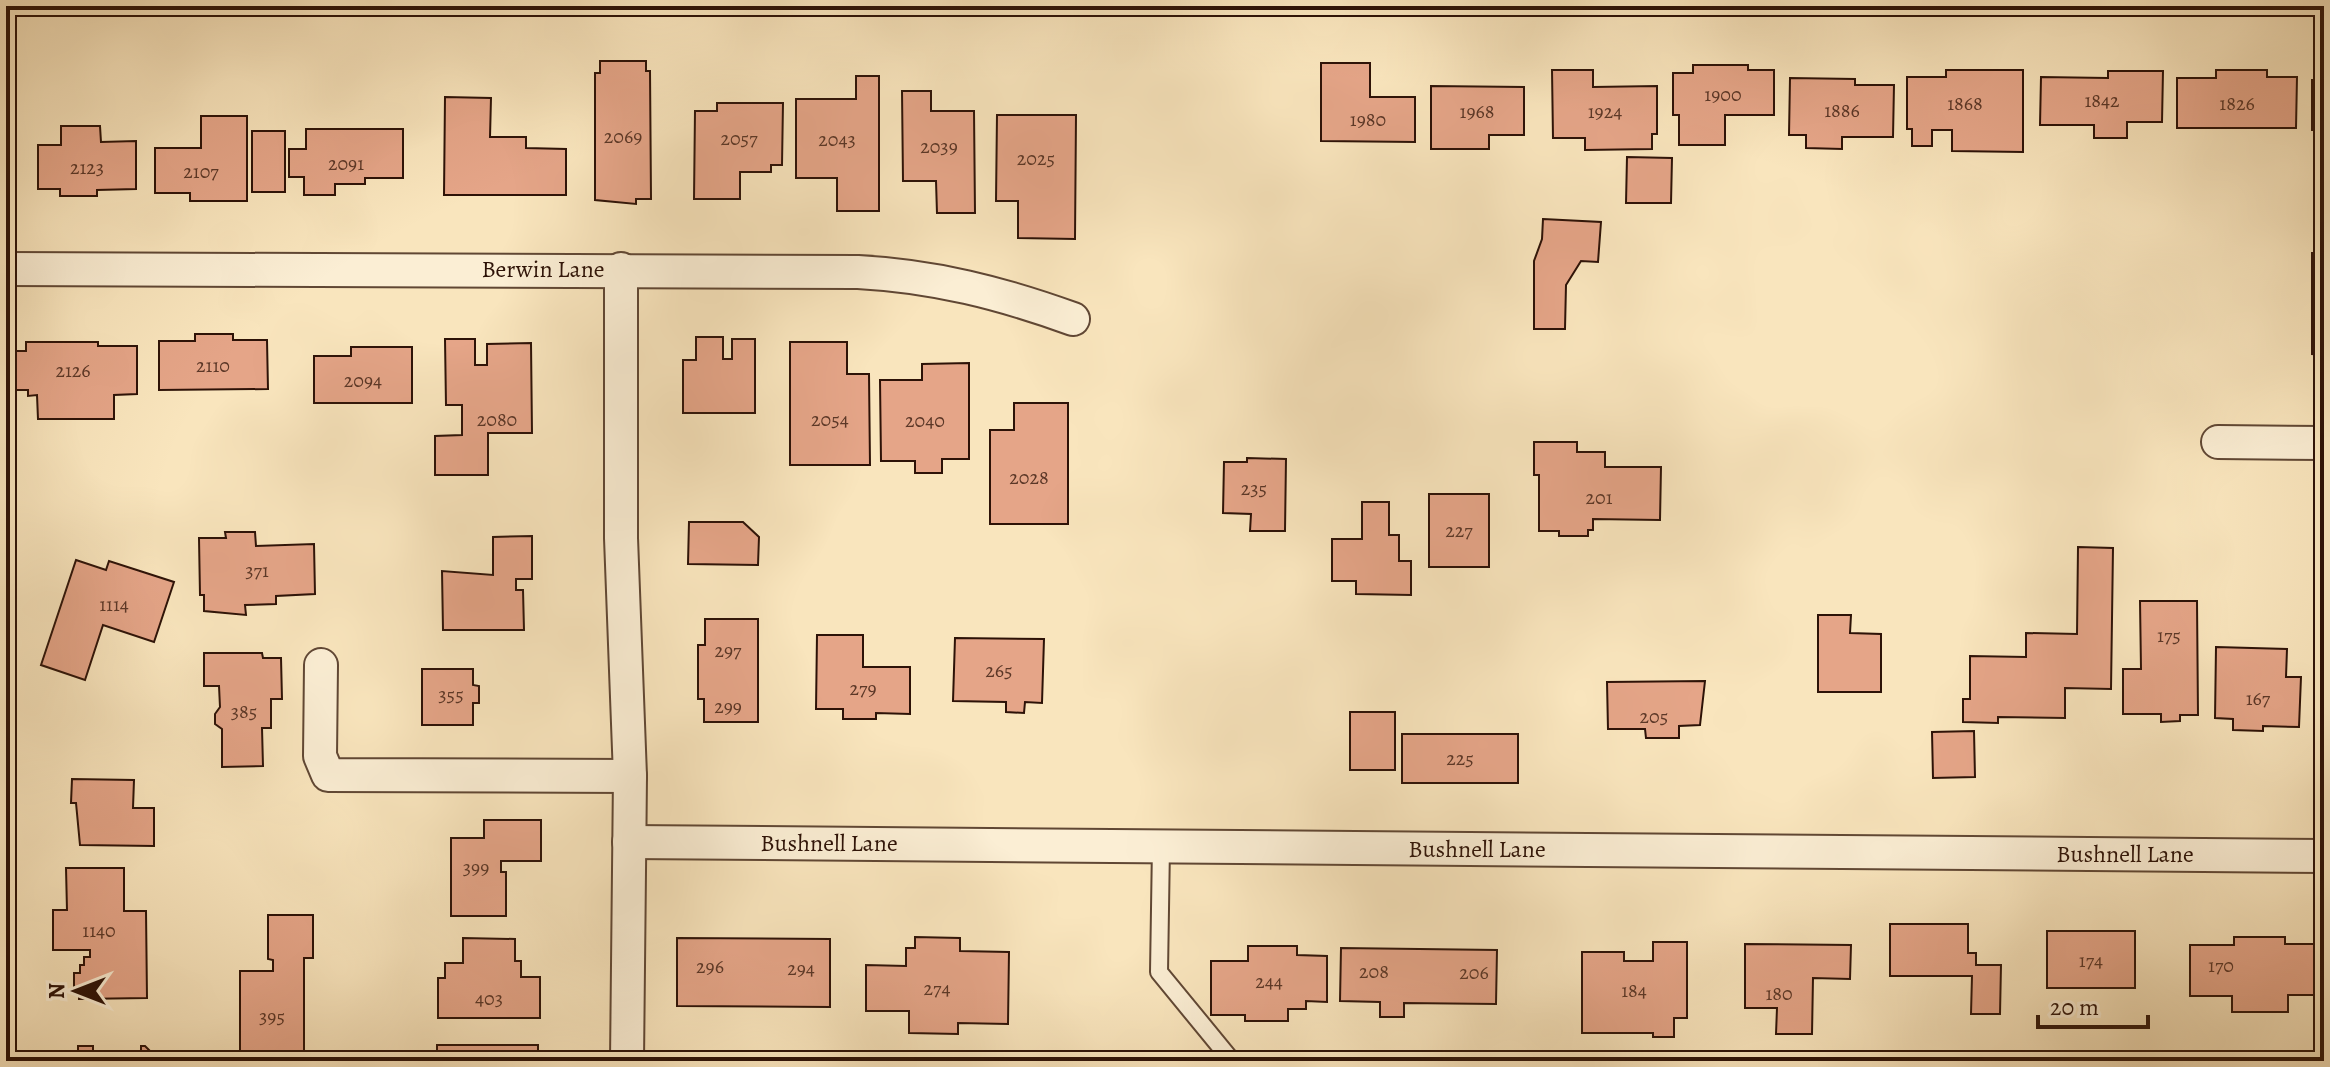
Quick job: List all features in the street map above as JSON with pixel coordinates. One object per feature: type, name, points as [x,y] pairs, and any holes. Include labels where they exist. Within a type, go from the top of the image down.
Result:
[{"type":"street","name":"Berwin Lane","points":[[6,269],[621,269],[907,275],[1008,296],[1073,319]]},
{"type":"street","points":[[621,269],[621,538],[630,776],[627,1061]]},
{"type":"street","points":[[2218,442],[2324,443]]},
{"type":"street","points":[[321,665],[320,756],[328,775],[630,776]]},
{"type":"street","name":"Bushnell Lane","points":[[629,842],[2324,856]]},
{"type":"lane","points":[[1161,846],[1159,972],[1232,1061]]},
{"type":"building","points":[[600,61],[646,61],[646,71],[650,71],[651,199],[636,199],[636,204],[595,200],[595,73],[600,73]]},
{"type":"building","points":[[1321,63],[1370,63],[1370,97],[1415,97],[1415,142],[1321,141]]},
{"type":"building","points":[[1693,65],[1748,65],[1748,70],[1774,70],[1774,115],[1725,115],[1725,145],[1679,145],[1679,115],[1673,115],[1673,73],[1693,73]]},
{"type":"building","points":[[1552,70],[1593,70],[1593,87],[1657,86],[1657,134],[1652,134],[1652,149],[1585,150],[1585,138],[1553,138]]},
{"type":"building","points":[[1946,70],[2023,70],[2023,152],[1952,151],[1952,130],[1932,130],[1932,146],[1912,146],[1912,129],[1907,129],[1907,77],[1946,77]]},
{"type":"building","points":[[2216,70],[2267,70],[2267,77],[2297,77],[2296,128],[2177,128],[2177,78],[2216,78]]},
{"type":"building","points":[[2108,71],[2163,71],[2162,122],[2127,122],[2127,138],[2094,138],[2094,125],[2040,125],[2041,77],[2108,78]]},
{"type":"building","points":[[856,76],[879,76],[879,211],[837,211],[837,178],[796,178],[796,99],[856,99]]},
{"type":"building","points":[[1790,78],[1855,79],[1855,85],[1894,85],[1893,137],[1842,137],[1842,149],[1806,148],[1806,135],[1789,135]]},
{"type":"building","points":[[2312,80],[2324,80],[2324,130],[2312,130]]},
{"type":"building","points":[[1431,86],[1524,87],[1524,135],[1489,135],[1489,149],[1431,149]]},
{"type":"building","points":[[902,91],[931,91],[931,111],[974,111],[975,213],[937,213],[936,181],[903,181]]},
{"type":"building","points":[[445,97],[491,98],[490,137],[526,137],[526,148],[566,149],[566,195],[444,195]]},
{"type":"building","points":[[717,103],[783,103],[782,165],[771,165],[771,172],[740,172],[740,199],[694,199],[695,111],[717,111]]},
{"type":"building","points":[[997,115],[1076,115],[1075,239],[1018,238],[1018,201],[996,201]]},
{"type":"building","points":[[201,116],[247,116],[247,201],[190,201],[190,193],[155,193],[155,148],[201,148]]},
{"type":"building","points":[[61,126],[100,126],[101,142],[136,141],[136,189],[97,190],[97,196],[60,196],[60,189],[38,189],[38,145],[61,145]]},
{"type":"building","points":[[306,129],[403,129],[403,178],[365,178],[365,184],[335,184],[335,195],[304,195],[304,177],[289,177],[289,149],[306,149]]},
{"type":"building","points":[[252,131],[285,131],[285,192],[252,192]]},
{"type":"building","points":[[1627,157],[1672,158],[1671,203],[1626,203]]},
{"type":"building","points":[[1543,219],[1601,222],[1598,262],[1581,261],[1566,285],[1565,329],[1534,329],[1534,261],[1542,239]]},
{"type":"building","points":[[2312,253],[2324,253],[2324,355],[2312,354]]},
{"type":"building","points":[[195,334],[233,334],[233,340],[267,340],[268,389],[159,390],[159,341],[195,341]]},
{"type":"building","points":[[696,337],[723,337],[723,359],[732,359],[732,339],[755,339],[755,413],[683,413],[683,360],[696,360]]},
{"type":"building","points":[[445,339],[475,339],[475,365],[487,365],[487,344],[531,343],[532,433],[488,433],[488,475],[435,475],[435,436],[462,435],[462,405],[446,405]]},
{"type":"building","points":[[26,342],[98,342],[98,346],[137,346],[137,394],[114,395],[114,419],[38,419],[37,395],[28,396],[28,390],[9,390],[8,351],[26,351]]},
{"type":"building","points":[[790,342],[847,342],[847,374],[869,374],[870,465],[790,465]]},
{"type":"building","points":[[351,347],[412,347],[412,403],[314,403],[314,356],[351,356]]},
{"type":"building","points":[[969,363],[969,459],[942,459],[942,473],[915,473],[915,461],[881,461],[880,380],[922,380],[922,364]]},
{"type":"building","points":[[1014,403],[1068,403],[1068,524],[990,524],[990,430],[1014,430]]},
{"type":"building","points":[[1534,442],[1577,442],[1577,452],[1605,452],[1605,467],[1661,467],[1660,520],[1593,519],[1593,530],[1588,530],[1588,536],[1559,536],[1559,531],[1539,531],[1539,475],[1534,475]]},
{"type":"building","points":[[1247,458],[1286,459],[1285,531],[1250,531],[1251,514],[1223,513],[1224,462],[1247,462]]},
{"type":"building","points":[[1429,494],[1489,494],[1489,567],[1429,567]]},
{"type":"building","points":[[1362,502],[1389,502],[1389,535],[1399,535],[1399,561],[1411,561],[1411,595],[1356,594],[1356,581],[1332,581],[1332,539],[1362,539]]},
{"type":"building","points":[[689,522],[743,522],[759,537],[758,565],[688,564]]},
{"type":"building","points":[[225,532],[255,532],[256,546],[314,544],[315,594],[276,596],[276,604],[245,605],[246,615],[204,611],[204,595],[200,595],[199,538],[226,538]]},
{"type":"building","points":[[532,536],[532,579],[516,579],[516,590],[523,590],[524,630],[443,630],[442,571],[493,575],[493,537]]},
{"type":"building","points":[[2078,547],[2113,548],[2111,689],[2065,688],[2065,718],[1998,717],[1998,723],[1963,722],[1963,699],[1970,699],[1970,656],[2026,657],[2026,633],[2077,634]]},
{"type":"building","points":[[76,560],[106,570],[109,561],[174,582],[154,642],[103,625],[85,680],[41,665]]},
{"type":"building","points":[[6,576],[12,649],[6,650]]},
{"type":"building","points":[[2140,601],[2197,601],[2198,715],[2180,715],[2180,721],[2161,722],[2161,714],[2123,714],[2123,669],[2141,669]]},
{"type":"building","points":[[1818,615],[1851,615],[1850,633],[1881,634],[1881,692],[1818,692]]},
{"type":"building","points":[[705,619],[758,619],[758,722],[704,722],[704,699],[698,699],[698,645],[705,645]]},
{"type":"building","points":[[817,635],[863,635],[863,667],[910,667],[910,714],[876,713],[876,719],[843,719],[843,709],[816,709]]},
{"type":"building","points":[[955,638],[1044,639],[1042,703],[1025,702],[1024,713],[1006,712],[1006,702],[953,701]]},
{"type":"building","points":[[2216,647],[2287,649],[2286,677],[2301,677],[2299,727],[2263,726],[2263,731],[2233,730],[2233,719],[2215,718]]},
{"type":"building","points":[[204,653],[262,653],[263,658],[281,658],[282,699],[271,699],[271,728],[262,728],[263,766],[222,767],[222,729],[215,724],[215,714],[220,707],[219,686],[204,686]]},
{"type":"building","points":[[422,669],[473,669],[473,685],[479,686],[479,703],[473,703],[473,725],[422,725]]},
{"type":"building","points":[[2318,678],[2324,678],[2324,726],[2318,726]]},
{"type":"building","points":[[1705,681],[1700,725],[1679,726],[1679,738],[1646,738],[1645,729],[1608,729],[1607,682]]},
{"type":"building","points":[[1350,712],[1395,712],[1395,770],[1350,770]]},
{"type":"building","points":[[1974,731],[1975,777],[1933,778],[1932,732]]},
{"type":"building","points":[[1402,734],[1518,734],[1518,783],[1402,783]]},
{"type":"building","points":[[72,779],[134,780],[133,808],[154,808],[154,846],[80,845],[76,803],[71,803]]},
{"type":"building","points":[[484,820],[541,820],[541,861],[501,861],[501,872],[506,872],[506,916],[451,916],[451,838],[484,838]]},
{"type":"building","points":[[66,868],[124,868],[124,911],[146,911],[147,998],[79,999],[79,994],[74,994],[74,973],[80,973],[80,965],[84,965],[84,957],[90,957],[90,950],[53,950],[53,910],[67,910]]},
{"type":"building","points":[[268,915],[313,915],[313,958],[304,958],[304,1061],[240,1061],[240,971],[273,971],[273,960],[268,959]]},
{"type":"building","points":[[1890,924],[1968,924],[1968,953],[1976,953],[1976,965],[2001,965],[2000,1014],[1971,1014],[1972,976],[1890,976]]},
{"type":"building","points":[[2047,931],[2135,931],[2135,988],[2047,988]]},
{"type":"building","points":[[915,937],[960,938],[960,951],[1009,952],[1008,1024],[958,1023],[958,1034],[909,1033],[909,1011],[866,1011],[866,965],[906,966],[906,948],[915,948]]},
{"type":"building","points":[[2234,937],[2285,937],[2285,944],[2324,944],[2324,995],[2288,995],[2288,1012],[2232,1012],[2232,996],[2190,996],[2190,945],[2234,945]]},
{"type":"building","points":[[463,938],[515,939],[515,961],[521,961],[521,977],[540,977],[540,1018],[438,1018],[438,978],[445,978],[445,963],[463,963]]},
{"type":"building","points":[[677,938],[830,939],[830,1007],[677,1006]]},
{"type":"building","points":[[1653,942],[1687,942],[1687,1018],[1674,1018],[1674,1037],[1653,1037],[1653,1033],[1582,1033],[1582,952],[1624,952],[1624,961],[1653,961]]},
{"type":"building","points":[[1745,944],[1851,945],[1850,979],[1813,978],[1812,1034],[1776,1034],[1777,1008],[1745,1008]]},
{"type":"building","points":[[1248,946],[1297,946],[1297,955],[1327,956],[1327,1002],[1306,1001],[1306,1009],[1288,1009],[1288,1021],[1245,1021],[1245,1015],[1211,1015],[1211,961],[1248,961]]},
{"type":"building","points":[[1341,948],[1497,950],[1496,1004],[1404,1003],[1404,1017],[1380,1017],[1380,1002],[1340,1001]]},
{"type":"building","points":[[437,1045],[538,1045],[538,1061],[437,1061]]},
{"type":"building","points":[[78,1046],[93,1046],[93,1051],[141,1051],[141,1046],[145,1046],[152,1053],[152,1061],[78,1061]]},
{"type":"building","points":[[862,1054],[920,1055],[920,1061],[862,1061]]}]
